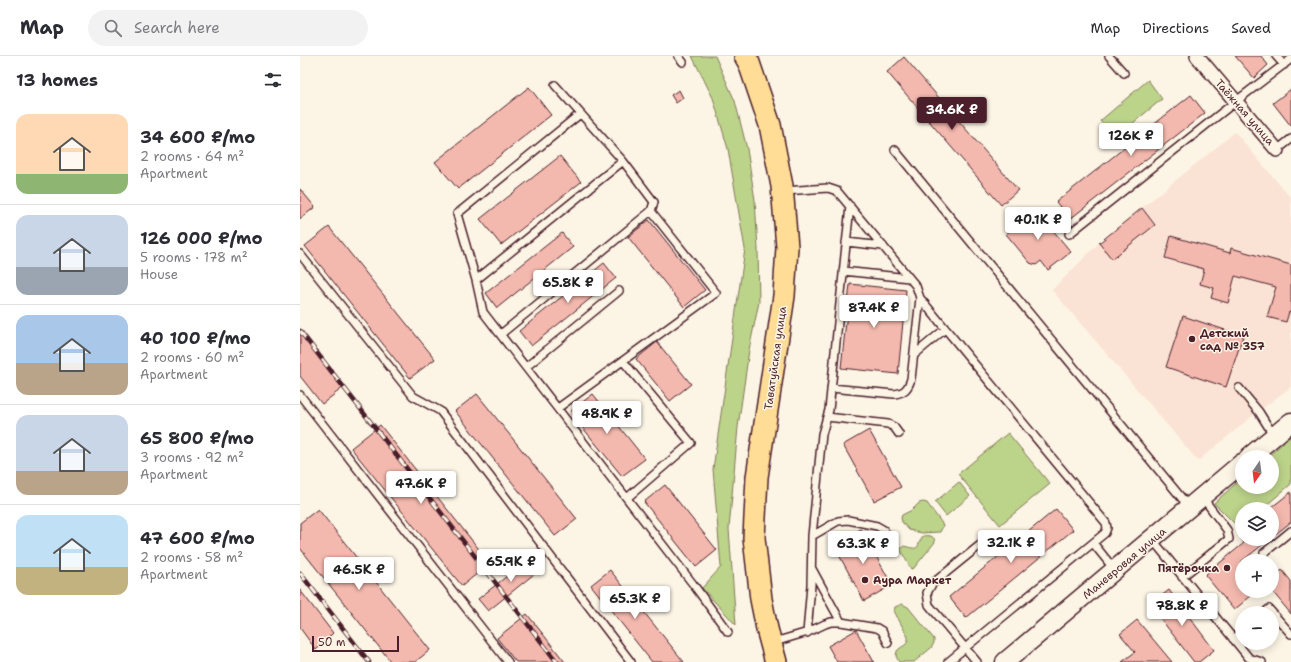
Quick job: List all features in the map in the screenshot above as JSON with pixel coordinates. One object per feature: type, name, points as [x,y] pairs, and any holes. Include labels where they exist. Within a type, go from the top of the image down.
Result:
[{"type":"main road","name":"Таватуйская улица","points":[[745,56],[749,63],[770,125],[783,192],[787,247],[784,296],[757,477],[754,538],[761,599],[773,652]]},
{"type":"street","name":"Таёжная улица","points":[[1197,56],[1277,150]]},
{"type":"street","points":[[1257,450],[1291,422]]},
{"type":"street","name":"Маневровая улица","points":[[1005,662],[1235,469]]},
{"type":"lane","points":[[1109,56],[1124,73]]},
{"type":"lane","points":[[1276,56],[1284,65]]},
{"type":"lane","points":[[1069,234],[1291,59]]},
{"type":"lane","points":[[501,334],[651,211],[654,202],[623,161],[555,85]]},
{"type":"lane","points":[[580,114],[457,214],[476,280],[483,312],[693,584],[728,632]]},
{"type":"lane","points":[[1277,150],[1291,140]]},
{"type":"lane","points":[[895,150],[1196,502],[1227,530],[1229,539],[1182,577]]},
{"type":"lane","points":[[476,280],[623,161]]},
{"type":"lane","points":[[783,192],[831,188],[840,193],[918,289],[920,298],[909,386],[901,393],[894,394],[831,388]]},
{"type":"lane","points":[[807,633],[812,569],[812,536],[822,434],[827,417],[831,388],[850,206]]},
{"type":"lane","points":[[558,408],[716,293],[651,211]]},
{"type":"lane","points":[[846,242],[883,246]]},
{"type":"lane","points":[[300,254],[413,396],[440,411],[631,662]]},
{"type":"lane","points":[[843,271],[909,278]]},
{"type":"lane","points":[[526,367],[619,291]]},
{"type":"lane","points":[[920,298],[1106,523],[1106,531],[1093,543],[948,662]]},
{"type":"lane","points":[[914,355],[945,329]]},
{"type":"lane","points":[[622,361],[691,443],[627,498]]},
{"type":"lane","points":[[1239,388],[1258,412],[1274,436]]},
{"type":"lane","points":[[300,395],[508,662]]},
{"type":"lane","points":[[827,417],[888,424],[894,427],[899,434]]},
{"type":"lane","points":[[812,536],[838,521],[848,520],[880,527],[884,530],[889,540]]},
{"type":"lane","points":[[1264,552],[1291,531]]},
{"type":"lane","points":[[977,662],[930,604],[927,594],[932,584],[990,537]]},
{"type":"lane","points":[[1151,539],[1249,658],[1262,662]]},
{"type":"lane","points":[[1093,543],[1115,570]]},
{"type":"lane","points":[[812,569],[841,622]]},
{"type":"lane","points":[[1279,620],[1291,634]]},
{"type":"lane","points":[[773,652],[828,622],[841,622],[877,628],[882,631],[888,643]]},
{"type":"shaded area","name":"Детский сад № 357","points":[[1235,132],[1291,198],[1291,387],[1255,414],[1198,461],[1052,290],[1099,243]]},
{"type":"green space","points":[[692,56],[715,56],[735,101],[747,149],[755,200],[759,302],[749,350],[738,427],[729,529],[736,625],[702,588],[721,567],[713,469],[745,249],[728,149],[713,98]]},
{"type":"green space","points":[[1148,80],[1162,99],[1115,138],[1100,121]]},
{"type":"green space","points":[[1008,433],[1050,484],[1000,525],[958,474]]},
{"type":"green space","points":[[1291,436],[1291,484],[1270,502],[1235,502],[1235,524],[1214,503],[1235,484],[1235,494],[1279,494],[1279,450],[1275,450]]},
{"type":"green space","points":[[959,482],[970,496],[946,516],[935,502]]},
{"type":"green space","points":[[919,503],[927,503],[941,522],[943,526],[940,532],[922,533],[909,530],[902,522],[902,515],[912,510]]},
{"type":"green space","points":[[923,536],[931,536],[934,538],[935,542],[914,568],[911,569],[900,549],[904,546],[916,548]]},
{"type":"green space","points":[[902,604],[908,607],[934,639],[934,643],[931,648],[914,662],[899,662],[896,656],[897,651],[906,644],[908,640],[908,637],[894,611],[895,607]]},
{"type":"building","points":[[1235,56],[1261,56],[1268,65],[1254,78]]},
{"type":"building","points":[[904,57],[1018,190],[1001,205],[887,72]]},
{"type":"building","points":[[529,87],[551,115],[458,189],[435,162]]},
{"type":"building","points":[[1291,89],[1291,126],[1273,103]]},
{"type":"building","points":[[679,90],[683,98],[676,103],[671,95]]},
{"type":"building","points":[[1191,95],[1205,113],[1070,219],[1056,202]]},
{"type":"building","points":[[560,156],[581,182],[501,245],[480,219]]},
{"type":"building","points":[[300,189],[315,207],[300,219]]},
{"type":"building","points":[[1142,208],[1155,225],[1112,259],[1099,243]]},
{"type":"building","points":[[1036,210],[1071,252],[1048,270],[1041,261],[1036,265],[1030,263],[1006,234]]},
{"type":"building","points":[[649,220],[705,290],[684,307],[628,237]]},
{"type":"building","points":[[329,227],[435,359],[410,378],[305,246]]},
{"type":"building","points":[[562,233],[573,247],[497,308],[486,293]]},
{"type":"building","points":[[1171,236],[1230,253],[1231,248],[1291,265],[1291,313],[1289,312],[1286,322],[1267,317],[1276,287],[1235,276],[1228,303],[1211,298],[1214,288],[1200,284],[1204,269],[1165,258]]},
{"type":"building","points":[[604,263],[616,278],[531,346],[519,331]]},
{"type":"building","points":[[850,284],[906,290],[898,374],[841,368]]},
{"type":"building","points":[[1183,316],[1243,336],[1226,387],[1166,367]]},
{"type":"building","points":[[300,330],[345,386],[322,404],[300,376]]},
{"type":"building","points":[[657,342],[691,384],[670,401],[636,359]]},
{"type":"building","points":[[477,394],[577,519],[555,536],[455,411]]},
{"type":"building","points":[[593,394],[645,459],[622,476],[570,412]]},
{"type":"building","points":[[380,425],[490,563],[462,586],[351,448]]},
{"type":"building","points":[[869,430],[901,487],[874,501],[843,445]]},
{"type":"building","points":[[665,485],[717,550],[696,567],[644,502]]},
{"type":"building","points":[[1291,492],[1291,522],[1279,531],[1279,502]]},
{"type":"building","points":[[318,509],[430,650],[415,662],[391,662],[300,548],[300,523]]},
{"type":"building","points":[[1056,509],[1073,530],[966,618],[949,597]]},
{"type":"building","points":[[861,529],[892,585],[864,601],[833,544]]},
{"type":"building","points":[[1240,546],[1261,546],[1251,554],[1235,554],[1235,598],[1249,598],[1239,606],[1235,606],[1234,610],[1205,575]]},
{"type":"building","points":[[535,554],[544,566],[488,611],[478,599]]},
{"type":"building","points":[[610,570],[684,662],[652,662],[591,585]]},
{"type":"building","points":[[1282,570],[1291,581],[1291,614],[1278,598],[1279,598],[1279,573]]},
{"type":"building","points":[[300,590],[333,633],[316,650],[300,628]]},
{"type":"building","points":[[1169,590],[1214,650],[1199,662],[1194,662],[1150,605]]},
{"type":"building","points":[[527,614],[565,662],[516,662],[497,638]]},
{"type":"building","points":[[1137,620],[1172,662],[1122,662],[1135,652],[1120,634]]},
{"type":"building","points":[[856,630],[874,662],[837,662],[828,646]]},
{"type":"railway","points":[[300,331],[557,662]]},
{"type":"railway","points":[[300,573],[369,662]]},
{"type":"place","name":"Детский сад № 357","points":[[1192,339]]},
{"type":"place","name":"Пятёрочка","points":[[1227,568]]},
{"type":"place","name":"Аура Маркет","points":[[865,580]]}]
